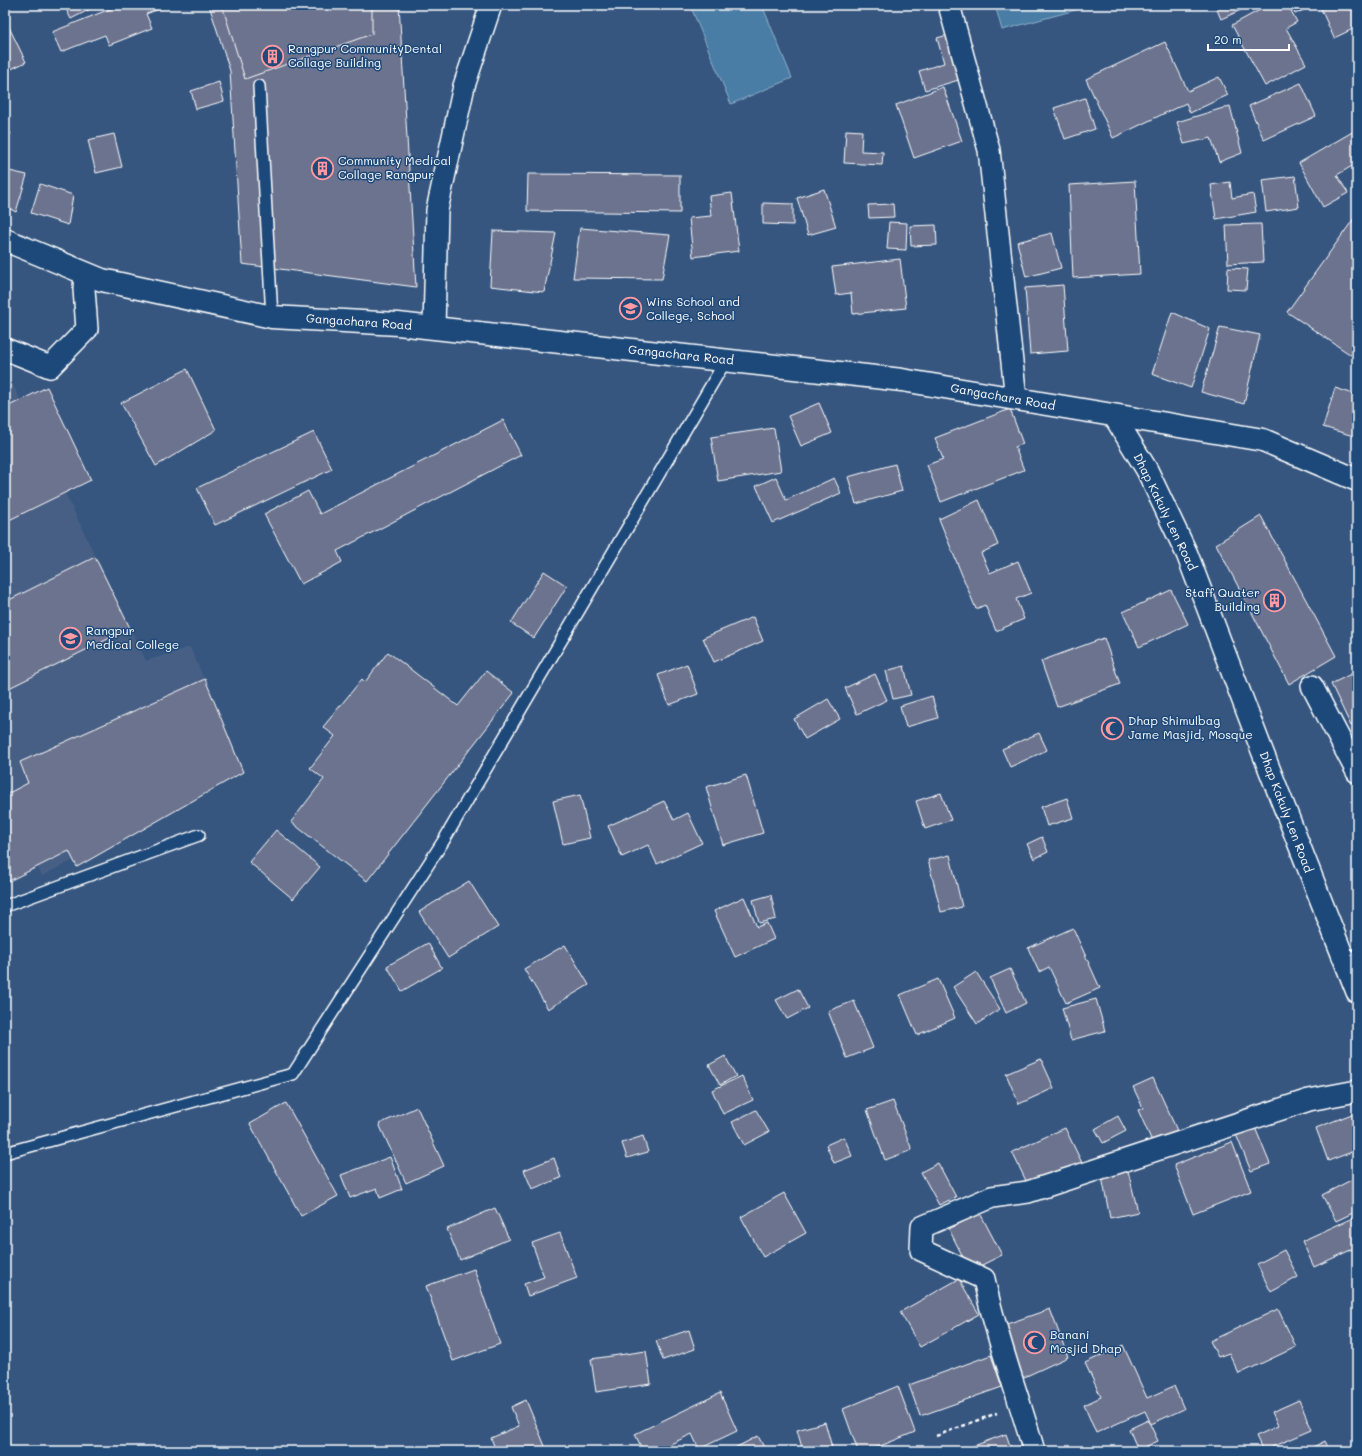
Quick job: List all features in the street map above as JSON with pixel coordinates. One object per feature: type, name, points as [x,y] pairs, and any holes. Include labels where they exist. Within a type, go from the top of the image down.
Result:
[{"type":"main road","name":"Gangachara Road","points":[[5,240],[102,280],[272,317],[434,328],[902,380],[1263,440],[1357,480]]},
{"type":"street","points":[[434,328],[437,210],[464,86],[491,5]]},
{"type":"street","points":[[949,5],[989,150],[1016,399]]},
{"type":"street","points":[[5,349],[50,367],[87,329],[84,289],[85,273]]},
{"type":"street","name":"Dhap Kakuly Len Road","points":[[1114,416],[1147,470],[1187,554],[1260,748],[1357,992]]},
{"type":"street","points":[[1312,686],[1357,772]]},
{"type":"street","points":[[1034,1451],[991,1313],[984,1279],[921,1250],[922,1227],[992,1197],[1028,1192],[1309,1100],[1357,1091]]},
{"type":"lane","points":[[259,86],[272,317]]},
{"type":"lane","points":[[5,1152],[292,1074],[444,840],[726,360]]},
{"type":"lane","points":[[5,906],[199,835]]},
{"type":"path","points":[[936,1436],[1020,1403]]},
{"type":"shaded area","points":[[690,5],[762,5],[792,78],[731,104]]},
{"type":"shaded area","points":[[995,5],[1094,5],[1002,30]]},
{"type":"shaded area","name":"Rangpur Medical College","points":[[13,385],[146,661],[190,647],[232,742],[205,757],[219,786],[42,876],[29,851],[5,862],[5,389]]},
{"type":"building","points":[[64,5],[98,5],[71,19]]},
{"type":"building","points":[[120,5],[161,5],[162,8],[146,14],[152,28],[109,45],[105,35],[61,52],[52,32]]},
{"type":"building","name":"Community Medical Collage Rangpur","points":[[209,5],[399,5],[416,287],[242,264],[230,71]]},
{"type":"building","name":"Rangpur CommunityDental Collage Building","points":[[222,5],[372,5],[372,34],[245,79]]},
{"type":"building","points":[[1215,5],[1252,5],[1221,19]]},
{"type":"building","points":[[1269,5],[1288,5],[1297,22],[1286,28],[1306,64],[1265,86],[1232,25]]},
{"type":"building","points":[[1291,5],[1314,5],[1295,14]]},
{"type":"building","points":[[1330,5],[1357,5],[1357,27],[1334,38],[1321,9]]},
{"type":"building","points":[[5,19],[26,62],[5,72]]},
{"type":"building","points":[[948,35],[962,79],[925,90],[919,71],[944,63],[937,38]]},
{"type":"building","points":[[1165,42],[1188,91],[1219,77],[1228,95],[1190,113],[1186,103],[1113,138],[1086,79]]},
{"type":"building","points":[[219,82],[224,101],[196,109],[191,91]]},
{"type":"building","points":[[1301,83],[1316,116],[1264,140],[1249,106]]},
{"type":"building","points":[[943,87],[962,141],[914,158],[896,105]]},
{"type":"building","points":[[1085,98],[1095,129],[1065,139],[1054,108]]},
{"type":"building","points":[[1230,106],[1242,153],[1219,162],[1211,138],[1184,144],[1177,122]]},
{"type":"building","points":[[846,130],[862,131],[861,151],[883,152],[882,165],[844,163]]},
{"type":"building","points":[[5,131],[11,133],[5,144]]},
{"type":"building","points":[[1354,131],[1357,137],[1357,163],[1337,175],[1348,193],[1323,207],[1299,163]]},
{"type":"building","points":[[114,134],[122,167],[96,173],[88,140]]},
{"type":"building","points":[[5,170],[27,175],[16,212],[5,206]]},
{"type":"building","points":[[528,174],[680,175],[680,213],[527,211]]},
{"type":"building","points":[[1295,176],[1299,207],[1266,212],[1262,180]]},
{"type":"building","points":[[1135,181],[1140,274],[1073,278],[1069,185]]},
{"type":"building","points":[[1230,182],[1232,198],[1253,194],[1256,212],[1216,219],[1211,185]]},
{"type":"building","points":[[40,184],[73,195],[68,225],[31,213]]},
{"type":"building","points":[[824,189],[836,227],[808,235],[797,198]]},
{"type":"building","points":[[732,193],[739,251],[693,257],[689,218],[711,216],[709,196]]},
{"type":"building","points":[[763,203],[793,204],[793,225],[763,224]]},
{"type":"building","points":[[893,204],[894,217],[869,218],[868,205]]},
{"type":"building","points":[[1355,217],[1357,218],[1357,359],[1287,312]]},
{"type":"building","points":[[889,222],[907,223],[906,250],[887,249]]},
{"type":"building","points":[[1261,224],[1263,262],[1228,264],[1226,225]]},
{"type":"building","points":[[936,225],[937,245],[911,246],[910,226]]},
{"type":"building","points":[[580,228],[670,235],[662,279],[573,278]]},
{"type":"building","points":[[493,231],[556,233],[544,292],[490,286]]},
{"type":"building","points":[[1052,233],[1061,268],[1026,277],[1017,242]]},
{"type":"building","points":[[900,259],[906,308],[853,314],[851,293],[836,295],[832,267]]},
{"type":"building","points":[[1228,268],[1248,269],[1246,290],[1227,289]]},
{"type":"building","points":[[1063,285],[1068,351],[1030,354],[1025,288]]},
{"type":"building","points":[[1172,312],[1210,329],[1191,388],[1152,374]]},
{"type":"building","points":[[1220,327],[1260,335],[1244,404],[1201,392]]},
{"type":"building","points":[[187,369],[216,430],[156,466],[121,403]]},
{"type":"building","points":[[47,387],[91,480],[5,522],[5,408]]},
{"type":"building","points":[[1335,388],[1357,395],[1357,437],[1323,427]]},
{"type":"building","points":[[819,403],[832,433],[801,446],[788,416]]},
{"type":"building","points":[[1010,409],[1023,444],[1015,447],[1024,470],[941,502],[927,465],[943,459],[935,438]]},
{"type":"building","points":[[503,420],[521,455],[337,551],[342,562],[301,584],[264,514],[308,491],[320,514]]},
{"type":"building","points":[[774,428],[781,471],[718,481],[711,437]]},
{"type":"building","points":[[314,432],[332,469],[215,525],[197,488]]},
{"type":"building","points":[[895,464],[902,491],[856,504],[848,477]]},
{"type":"building","points":[[776,477],[786,500],[834,478],[841,493],[773,523],[756,486]]},
{"type":"building","points":[[979,500],[998,545],[981,553],[990,573],[1018,561],[1031,593],[1016,599],[1024,619],[996,631],[985,605],[976,609],[939,519]]},
{"type":"building","name":"Staff Quater Building","points":[[1261,516],[1336,656],[1289,684],[1216,544]]},
{"type":"building","points":[[95,557],[130,628],[5,690],[5,602]]},
{"type":"building","points":[[544,571],[567,586],[534,638],[511,623]]},
{"type":"building","points":[[1171,590],[1188,624],[1139,647],[1123,612]]},
{"type":"building","points":[[753,617],[763,641],[714,662],[703,638]]},
{"type":"building","points":[[1104,638],[1120,684],[1057,707],[1041,661]]},
{"type":"building","points":[[388,652],[458,706],[486,671],[514,693],[367,881],[291,822],[324,779],[310,768],[335,736],[323,727],[362,679],[365,682]]},
{"type":"building","points":[[687,664],[698,694],[669,705],[658,675]]},
{"type":"building","points":[[904,666],[911,695],[893,699],[886,671]]},
{"type":"building","points":[[1357,671],[1357,723],[1351,726],[1331,684]]},
{"type":"building","points":[[875,674],[887,700],[857,714],[845,688]]},
{"type":"building","points":[[205,679],[243,772],[77,867],[69,851],[5,883],[5,795],[28,783],[20,762]]},
{"type":"building","points":[[932,696],[938,718],[906,727],[900,706]]},
{"type":"building","points":[[828,699],[840,719],[805,739],[794,719]]},
{"type":"building","points":[[1039,733],[1047,750],[1010,767],[1002,749]]},
{"type":"building","points":[[746,775],[763,833],[723,845],[706,787]]},
{"type":"building","points":[[941,793],[951,820],[925,829],[916,801]]},
{"type":"building","points":[[580,795],[590,838],[563,844],[553,801]]},
{"type":"building","points":[[1067,798],[1073,818],[1047,826],[1041,807]]},
{"type":"building","points":[[664,801],[674,820],[688,813],[702,843],[657,864],[648,845],[622,857],[608,826]]},
{"type":"building","points":[[276,830],[320,867],[293,899],[249,862]]},
{"type":"building","points":[[1042,837],[1048,852],[1034,859],[1027,844]]},
{"type":"building","points":[[950,855],[962,907],[941,912],[928,860]]},
{"type":"building","points":[[469,881],[498,927],[448,958],[419,912]]},
{"type":"building","points":[[771,895],[776,919],[759,923],[753,900]]},
{"type":"building","points":[[744,897],[757,927],[767,923],[774,939],[735,957],[714,911]]},
{"type":"building","points":[[1073,928],[1100,988],[1066,1003],[1049,967],[1039,972],[1028,948]]},
{"type":"building","points":[[428,943],[442,968],[402,991],[387,966]]},
{"type":"building","points":[[565,945],[589,985],[548,1009],[524,969]]},
{"type":"building","points":[[1010,969],[1026,1003],[1006,1013],[990,978]]},
{"type":"building","points":[[976,972],[1000,1009],[977,1024],[953,987]]},
{"type":"building","points":[[938,979],[955,1018],[917,1035],[900,995]]},
{"type":"building","points":[[798,989],[808,1008],[787,1019],[776,1000]]},
{"type":"building","points":[[1096,999],[1105,1031],[1071,1040],[1062,1008]]},
{"type":"building","points":[[854,1001],[873,1048],[847,1058],[828,1011]]},
{"type":"building","points":[[725,1056],[736,1076],[720,1085],[709,1065]]},
{"type":"building","points":[[1041,1059],[1054,1088],[1019,1104],[1006,1074]]},
{"type":"building","points":[[742,1076],[753,1100],[723,1114],[712,1090]]},
{"type":"building","points":[[1153,1078],[1180,1137],[1155,1148],[1138,1110],[1143,1108],[1133,1087]]},
{"type":"building","points":[[893,1101],[912,1150],[885,1160],[867,1110]]},
{"type":"building","points":[[286,1103],[338,1196],[301,1216],[250,1124]]},
{"type":"building","points":[[417,1107],[444,1166],[406,1183],[379,1124]]},
{"type":"building","points":[[756,1110],[769,1132],[744,1145],[732,1122]]},
{"type":"building","points":[[1357,1112],[1357,1150],[1328,1161],[1316,1128]]},
{"type":"building","points":[[1118,1116],[1126,1131],[1103,1143],[1095,1129]]},
{"type":"building","points":[[1254,1125],[1270,1164],[1251,1171],[1235,1132]]},
{"type":"building","points":[[1065,1128],[1083,1165],[1030,1189],[1012,1152]]},
{"type":"building","points":[[643,1136],[648,1152],[627,1158],[622,1143]]},
{"type":"building","points":[[844,1137],[852,1156],[834,1163],[826,1145]]},
{"type":"building","points":[[1232,1142],[1251,1191],[1193,1214],[1174,1165]]},
{"type":"building","points":[[390,1157],[402,1189],[380,1198],[377,1188],[350,1198],[341,1175]]},
{"type":"building","points":[[554,1158],[561,1178],[532,1189],[524,1170]]},
{"type":"building","points":[[938,1163],[956,1197],[939,1205],[921,1172]]},
{"type":"building","points":[[1128,1171],[1138,1212],[1110,1218],[1102,1177]]},
{"type":"building","points":[[1357,1177],[1357,1211],[1336,1221],[1322,1195]]},
{"type":"building","points":[[784,1193],[806,1233],[763,1257],[741,1217]]},
{"type":"building","points":[[495,1208],[509,1239],[460,1260],[447,1229]]},
{"type":"building","points":[[980,1213],[1002,1255],[970,1271],[949,1229]]},
{"type":"building","points":[[1357,1216],[1357,1247],[1314,1267],[1302,1241]]},
{"type":"building","points":[[560,1233],[577,1278],[528,1296],[524,1284],[544,1277],[532,1243]]},
{"type":"building","points":[[1284,1250],[1298,1277],[1271,1292],[1257,1264]]},
{"type":"building","points":[[474,1269],[500,1344],[453,1361],[426,1286]]},
{"type":"building","points":[[959,1279],[979,1314],[920,1347],[900,1312]]},
{"type":"building","name":"Banani Mosjid Dhap","points":[[1050,1309],[1068,1357],[1020,1379],[1001,1326]]},
{"type":"building","points":[[1278,1309],[1296,1347],[1239,1374],[1229,1353],[1218,1357],[1210,1341]]},
{"type":"building","points":[[689,1330],[695,1349],[663,1360],[656,1341]]},
{"type":"building","points":[[1123,1345],[1147,1398],[1174,1386],[1184,1409],[1151,1424],[1145,1411],[1096,1433],[1084,1405],[1101,1397],[1085,1363]]},
{"type":"building","points":[[646,1351],[651,1384],[596,1392],[591,1359]]},
{"type":"building","points":[[991,1355],[1002,1387],[920,1416],[909,1385]]},
{"type":"building","points":[[898,1386],[915,1432],[868,1451],[858,1451],[843,1409]]},
{"type":"building","points":[[720,1393],[737,1431],[699,1449],[692,1434],[656,1451],[643,1451],[635,1434]]},
{"type":"building","points":[[526,1400],[547,1451],[496,1451],[491,1438],[519,1426],[511,1407]]},
{"type":"building","points":[[1299,1400],[1312,1430],[1263,1451],[1256,1436],[1278,1426],[1272,1412]]},
{"type":"building","points":[[1148,1420],[1158,1441],[1138,1450],[1129,1429]]},
{"type":"building","points":[[825,1422],[833,1451],[803,1451],[797,1430]]},
{"type":"building","points":[[1006,1434],[1012,1451],[960,1451]]},
{"type":"building","points":[[758,1436],[766,1451],[729,1451]]},
{"type":"building","points":[[1325,1441],[1330,1451],[1305,1451]]},
{"type":"place","name":"Rangpur CommunityDental Collage Building","points":[[273,56]]},
{"type":"place","name":"Community Medical Collage Rangpur","points":[[323,168]]},
{"type":"place","name":"Wins School and College, School","points":[[630,309]]},
{"type":"place","name":"Staff Quater Building","points":[[1275,600]]},
{"type":"place","name":"Rangpur Medical College","points":[[70,638]]},
{"type":"place","name":"Dhap Shimulbag Jame Masjid, Mosque","points":[[1113,728]]},
{"type":"place","name":"Banani Mosjid Dhap","points":[[1035,1342]]}]
